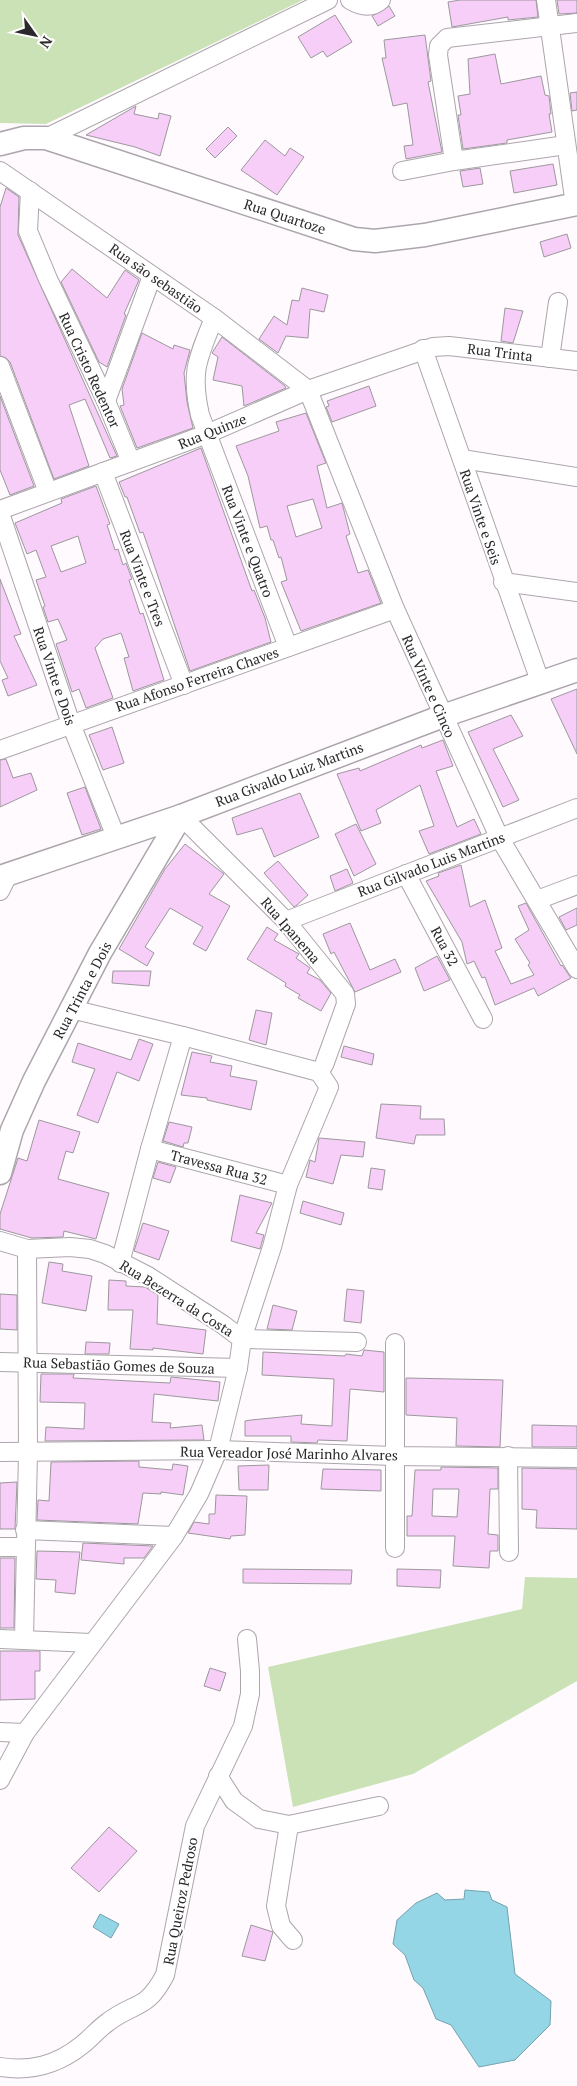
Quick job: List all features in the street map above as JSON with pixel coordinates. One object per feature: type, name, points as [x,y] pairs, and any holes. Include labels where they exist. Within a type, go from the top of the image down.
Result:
[{"type":"street","points":[[46,138],[328,0]]},
{"type":"street","points":[[350,0],[359,5],[368,6],[380,1]]},
{"type":"street","points":[[546,0],[576,205]]},
{"type":"street","points":[[454,161],[438,55],[442,40],[577,23]]},
{"type":"street","name":"Rua Quartoze","points":[[0,144],[24,138],[46,138],[354,239],[367,240],[425,235],[576,205]]},
{"type":"street","points":[[402,171],[454,161],[566,145]]},
{"type":"street","name":"Rua são sebastião","points":[[0,171],[214,318],[308,390]]},
{"type":"street","name":"Rua Cristo Redentor","points":[[30,191],[28,231],[48,279],[106,402],[131,462]]},
{"type":"street","points":[[106,402],[152,276]]},
{"type":"street","points":[[550,358],[558,302]]},
{"type":"street","name":"Rua Vinte e Quatro","points":[[214,318],[195,372],[198,406],[288,647]]},
{"type":"street","name":"Rua Trinta","points":[[423,349],[441,345],[577,361]]},
{"type":"street","name":"Rua Quinze","points":[[0,512],[48,492],[208,434],[308,390],[423,349]]},
{"type":"street","name":"Rua Vinte e Seis","points":[[423,349],[540,684]]},
{"type":"street","points":[[0,366],[48,492]]},
{"type":"street","name":"Rua Vinte e Cinco","points":[[308,390],[394,609],[499,837],[577,969]]},
{"type":"street","points":[[462,459],[577,477]]},
{"type":"street","name":"Rua Vinte e Tres","points":[[103,472],[184,684]]},
{"type":"street","name":"Rua Vinte e Dois","points":[[0,512],[71,724],[116,837]]},
{"type":"street","points":[[504,582],[577,592]]},
{"type":"street","name":"Rua Afonso Ferreira Chaves","points":[[0,750],[394,609]]},
{"type":"street","name":"Rua Givaldo Luiz Martins","points":[[3,881],[116,837],[181,816],[443,716],[577,670]]},
{"type":"street","name":"Rua Gilvado Luis Martins","points":[[286,921],[577,808]]},
{"type":"street","name":"Rua Ipanema","points":[[181,816],[286,921],[345,994],[346,1004],[324,1065]]},
{"type":"street","name":"Rua Trinta e Dois","points":[[0,1173],[16,1122],[34,1081],[100,953],[181,816]]},
{"type":"street","name":"Rua 32","points":[[406,874],[484,1019]]},
{"type":"street","points":[[537,900],[577,885]]},
{"type":"street","points":[[0,1780],[24,1733],[174,1536],[199,1494],[218,1450],[238,1368],[242,1339],[272,1247],[288,1185],[329,1087],[325,1078],[319,1072],[71,1009]]},
{"type":"street","points":[[120,1263],[150,1149],[183,1036]]},
{"type":"street","name":"Travessa Rua 32","points":[[150,1149],[288,1185]]},
{"type":"street","name":"Rua Bezerra da Costa","points":[[0,1241],[27,1249],[90,1249],[148,1276],[242,1339],[357,1342]]},
{"type":"street","points":[[24,1639],[28,1452],[27,1249]]},
{"type":"street","points":[[395,1343],[395,1548]]},
{"type":"street","name":"Rua Sebastião Gomes de Souza","points":[[0,1362],[28,1361],[238,1368]]},
{"type":"street","name":"Rua Vereador José Marinho Alvares","points":[[0,1452],[218,1450],[394,1456],[577,1458]]},
{"type":"street","points":[[508,1456],[509,1552]]},
{"type":"street","points":[[0,1547],[25,1539],[174,1536]]},
{"type":"street","points":[[0,1639],[91,1643]]},
{"type":"street","name":"Rua Queiroz Pedroso","points":[[0,2068],[32,2069],[61,2061],[108,2022],[145,2002],[156,1993],[165,1975],[195,1826],[243,1726],[250,1694],[247,1640]]},
{"type":"street","points":[[0,1732],[24,1733]]},
{"type":"street","points":[[218,1776],[234,1802],[259,1818],[289,1825],[379,1806]]},
{"type":"street","points":[[289,1825],[276,1906],[281,1926],[293,1940]]},
{"type":"green space","points":[[0,0],[303,0],[46,124],[0,123]]},
{"type":"green space","points":[[525,1577],[577,1578],[577,1681],[413,1774],[293,1807],[268,1667],[522,1609]]},
{"type":"water","points":[[465,1890],[489,1892],[492,1900],[507,1907],[515,1974],[551,2001],[550,2025],[515,2060],[479,2067],[451,2025],[436,2019],[423,1988],[414,1980],[405,1955],[393,1944],[397,1920],[416,1903],[437,1893],[445,1900],[464,1899]]},
{"type":"water","points":[[100,1914],[119,1924],[111,1938],[93,1927]]},
{"type":"building","points":[[460,0],[536,0],[538,17],[508,20],[508,17],[452,27],[448,2]]},
{"type":"building","points":[[557,0],[577,0],[577,13],[559,14]]},
{"type":"building","points":[[389,6],[395,16],[378,26],[372,16]]},
{"type":"building","points":[[335,15],[352,42],[327,57],[323,51],[311,58],[298,37]]},
{"type":"building","points":[[425,35],[431,81],[428,82],[442,152],[406,159],[404,146],[413,145],[407,103],[393,106],[382,58],[386,58],[384,40]]},
{"type":"building","points":[[495,54],[501,84],[541,76],[545,95],[549,96],[552,132],[507,140],[507,143],[463,149],[458,115],[461,115],[458,96],[470,94],[468,59]]},
{"type":"building","points":[[577,92],[577,110],[572,111],[570,93]]},
{"type":"building","points":[[136,106],[134,114],[158,119],[159,113],[171,116],[160,156],[135,147],[86,135]]},
{"type":"building","points":[[228,127],[237,136],[215,158],[206,149]]},
{"type":"building","points":[[265,140],[285,156],[290,148],[304,157],[277,195],[241,170]]},
{"type":"building","points":[[553,164],[557,185],[514,193],[510,171]]},
{"type":"building","points":[[480,168],[483,184],[463,187],[460,171]]},
{"type":"building","points":[[6,188],[19,197],[18,235],[117,456],[110,458],[85,399],[69,405],[89,466],[54,479],[10,362],[0,356],[0,207]]},
{"type":"building","points":[[567,234],[571,248],[544,257],[540,242]]},
{"type":"building","points":[[72,269],[107,298],[125,270],[139,280],[124,314],[126,315],[107,367],[99,362],[61,282]]},
{"type":"building","points":[[302,288],[328,295],[324,312],[310,309],[308,338],[286,336],[278,353],[259,339],[274,316],[287,325],[292,300],[299,301]]},
{"type":"building","points":[[505,308],[523,311],[513,343],[501,341]]},
{"type":"building","points":[[142,333],[173,349],[174,345],[190,350],[184,373],[187,402],[193,428],[137,448],[120,406],[124,405],[122,389]]},
{"type":"building","points":[[222,337],[286,388],[244,406],[242,386],[213,380],[218,357],[212,353]]},
{"type":"building","points":[[369,386],[376,406],[332,422],[326,407],[329,406],[327,401]]},
{"type":"building","points":[[0,396],[34,486],[10,495],[0,470]]},
{"type":"building","points":[[306,413],[326,463],[317,466],[327,508],[342,503],[350,534],[346,536],[358,573],[368,570],[381,603],[301,631],[281,582],[287,580],[281,557],[279,558],[267,526],[260,528],[248,476],[236,446],[279,431],[276,422]],"holes":[[[313,499],[322,528],[296,537],[287,506]]]},
{"type":"building","points":[[201,448],[252,591],[254,590],[265,618],[271,642],[190,671],[143,532],[140,533],[127,497],[125,497],[119,482]]},
{"type":"building","points":[[96,486],[110,524],[107,525],[115,550],[118,549],[123,565],[126,563],[132,579],[129,580],[140,614],[143,613],[164,680],[133,691],[124,658],[129,657],[121,633],[103,639],[95,648],[113,698],[86,708],[79,689],[72,692],[56,644],[67,640],[58,619],[48,622],[43,607],[45,606],[36,580],[46,577],[36,550],[27,554],[15,523],[62,503],[61,499]],"holes":[[[78,536],[86,563],[61,572],[51,546]]]},
{"type":"building","points":[[0,579],[21,634],[14,636],[37,685],[8,696],[2,680],[8,678],[0,661]]},
{"type":"building","points":[[577,689],[577,754],[551,699]]},
{"type":"building","points":[[511,715],[523,736],[493,749],[519,800],[503,807],[468,732]]},
{"type":"building","points":[[112,727],[124,763],[103,770],[89,735]]},
{"type":"building","points":[[443,740],[453,766],[436,771],[457,827],[474,819],[481,834],[429,854],[419,831],[434,826],[420,785],[376,810],[381,823],[361,831],[337,774],[359,768],[360,771],[421,745],[422,748]]},
{"type":"building","points":[[6,759],[13,778],[31,773],[37,790],[0,807],[0,760]]},
{"type":"building","points":[[85,787],[101,829],[82,835],[67,793]]},
{"type":"building","points":[[300,793],[319,837],[274,857],[262,828],[237,835],[232,818]]},
{"type":"building","points":[[356,824],[376,864],[354,876],[335,834]]},
{"type":"building","points":[[185,844],[224,874],[209,894],[230,906],[206,951],[193,944],[203,927],[170,908],[145,947],[154,953],[147,966],[119,949],[165,869]]},
{"type":"building","points":[[278,861],[308,895],[294,907],[264,873]]},
{"type":"building","points":[[461,865],[470,907],[485,900],[502,948],[495,951],[511,984],[534,975],[528,965],[530,963],[515,939],[529,930],[518,906],[526,903],[561,966],[571,978],[538,996],[534,988],[495,1005],[485,977],[482,978],[474,961],[467,964],[462,942],[426,881],[439,876],[438,873]]},
{"type":"building","points":[[347,869],[353,883],[335,891],[330,876]]},
{"type":"building","points":[[577,908],[577,925],[566,930],[559,917]]},
{"type":"building","points":[[350,923],[370,970],[395,959],[401,972],[355,992],[334,952],[331,954],[323,934]]},
{"type":"building","points":[[267,927],[278,934],[274,940],[299,954],[296,958],[310,968],[307,973],[320,980],[331,993],[321,1011],[298,998],[300,995],[285,986],[286,983],[247,959]]},
{"type":"building","points":[[437,956],[450,980],[424,991],[415,968]]},
{"type":"building","points":[[113,971],[151,971],[149,986],[112,983]]},
{"type":"building","points":[[256,1010],[272,1013],[266,1045],[249,1040]]},
{"type":"building","points":[[139,1039],[153,1044],[139,1081],[117,1072],[98,1123],[77,1115],[95,1069],[72,1062],[78,1043],[131,1060]]},
{"type":"building","points":[[344,1046],[374,1054],[372,1065],[341,1057]]},
{"type":"building","points":[[192,1052],[212,1056],[210,1062],[232,1066],[230,1076],[257,1081],[251,1110],[207,1100],[207,1098],[181,1095]]},
{"type":"building","points":[[381,1104],[421,1106],[420,1119],[444,1119],[445,1135],[416,1135],[414,1144],[376,1138]]},
{"type":"building","points":[[39,1120],[80,1132],[73,1153],[66,1151],[58,1179],[109,1193],[96,1239],[64,1231],[63,1237],[32,1238],[0,1229],[0,1214],[18,1158],[27,1161]]},
{"type":"building","points":[[169,1122],[192,1127],[188,1143],[184,1143],[183,1147],[163,1141]]},
{"type":"building","points":[[319,1138],[365,1142],[363,1157],[341,1155],[333,1184],[306,1177],[310,1160],[315,1162]]},
{"type":"building","points":[[158,1162],[176,1167],[170,1183],[153,1178]]},
{"type":"building","points":[[371,1168],[385,1170],[382,1190],[368,1188]]},
{"type":"building","points":[[240,1195],[272,1203],[256,1233],[264,1235],[260,1249],[231,1241]]},
{"type":"building","points":[[303,1201],[344,1213],[341,1225],[300,1213]]},
{"type":"building","points":[[143,1223],[169,1231],[159,1260],[134,1251]]},
{"type":"building","points":[[49,1262],[63,1264],[62,1271],[92,1276],[86,1311],[42,1303]]},
{"type":"building","points":[[109,1280],[126,1281],[126,1286],[145,1287],[158,1295],[157,1324],[206,1330],[203,1354],[153,1348],[153,1350],[130,1349],[133,1310],[108,1310]]},
{"type":"building","points":[[347,1289],[364,1291],[361,1323],[344,1321]]},
{"type":"building","points":[[0,1294],[17,1295],[17,1330],[0,1329]]},
{"type":"building","points":[[273,1305],[297,1311],[292,1330],[267,1329]]},
{"type":"building","points":[[86,1342],[110,1343],[109,1354],[85,1354]]},
{"type":"building","points":[[364,1350],[384,1352],[384,1392],[350,1389],[347,1441],[318,1440],[317,1443],[291,1442],[291,1436],[245,1436],[245,1421],[251,1420],[302,1415],[301,1424],[332,1426],[334,1379],[262,1375],[263,1352],[362,1356]]},
{"type":"building","points":[[41,1374],[74,1374],[73,1378],[170,1383],[171,1377],[220,1382],[218,1401],[154,1394],[152,1422],[171,1423],[170,1428],[202,1425],[204,1440],[45,1441],[46,1427],[84,1429],[85,1403],[40,1402]]},
{"type":"building","points":[[406,1378],[503,1380],[500,1447],[456,1446],[457,1418],[406,1415]]},
{"type":"building","points":[[532,1425],[577,1426],[577,1447],[532,1447]]},
{"type":"building","points":[[139,1461],[139,1467],[172,1470],[173,1464],[188,1466],[183,1495],[161,1492],[161,1494],[143,1493],[138,1524],[37,1520],[38,1500],[49,1501],[51,1462]]},
{"type":"building","points":[[269,1465],[268,1490],[239,1490],[238,1466]]},
{"type":"building","points":[[441,1467],[498,1468],[498,1489],[490,1489],[488,1534],[498,1535],[498,1551],[490,1551],[489,1568],[453,1566],[455,1536],[407,1536],[407,1516],[412,1516],[415,1470],[441,1470]],"holes":[[[433,1489],[459,1489],[457,1517],[432,1516]]]},
{"type":"building","points":[[522,1468],[577,1469],[577,1529],[536,1528],[537,1510],[522,1509]]},
{"type":"building","points":[[323,1469],[381,1470],[381,1491],[321,1489]]},
{"type":"building","points":[[17,1482],[15,1529],[0,1529],[0,1483]]},
{"type":"building","points":[[216,1495],[247,1496],[245,1535],[231,1536],[230,1539],[188,1533],[194,1522],[209,1524],[209,1514],[215,1514]]},
{"type":"building","points":[[83,1543],[153,1546],[144,1558],[124,1558],[124,1564],[81,1560]]},
{"type":"building","points":[[37,1551],[80,1552],[75,1594],[55,1592],[56,1580],[36,1579]]},
{"type":"building","points":[[0,1558],[15,1558],[14,1628],[0,1628]]},
{"type":"building","points":[[243,1569],[352,1570],[351,1584],[243,1583]]},
{"type":"building","points":[[397,1569],[441,1570],[440,1588],[397,1586]]},
{"type":"building","points":[[0,1651],[40,1651],[40,1671],[35,1671],[35,1699],[0,1700]]},
{"type":"building","points":[[210,1668],[226,1673],[220,1691],[204,1686]]},
{"type":"building","points":[[109,1827],[137,1851],[99,1892],[71,1868]]},
{"type":"building","points":[[251,1925],[273,1932],[265,1961],[242,1956]]}]
